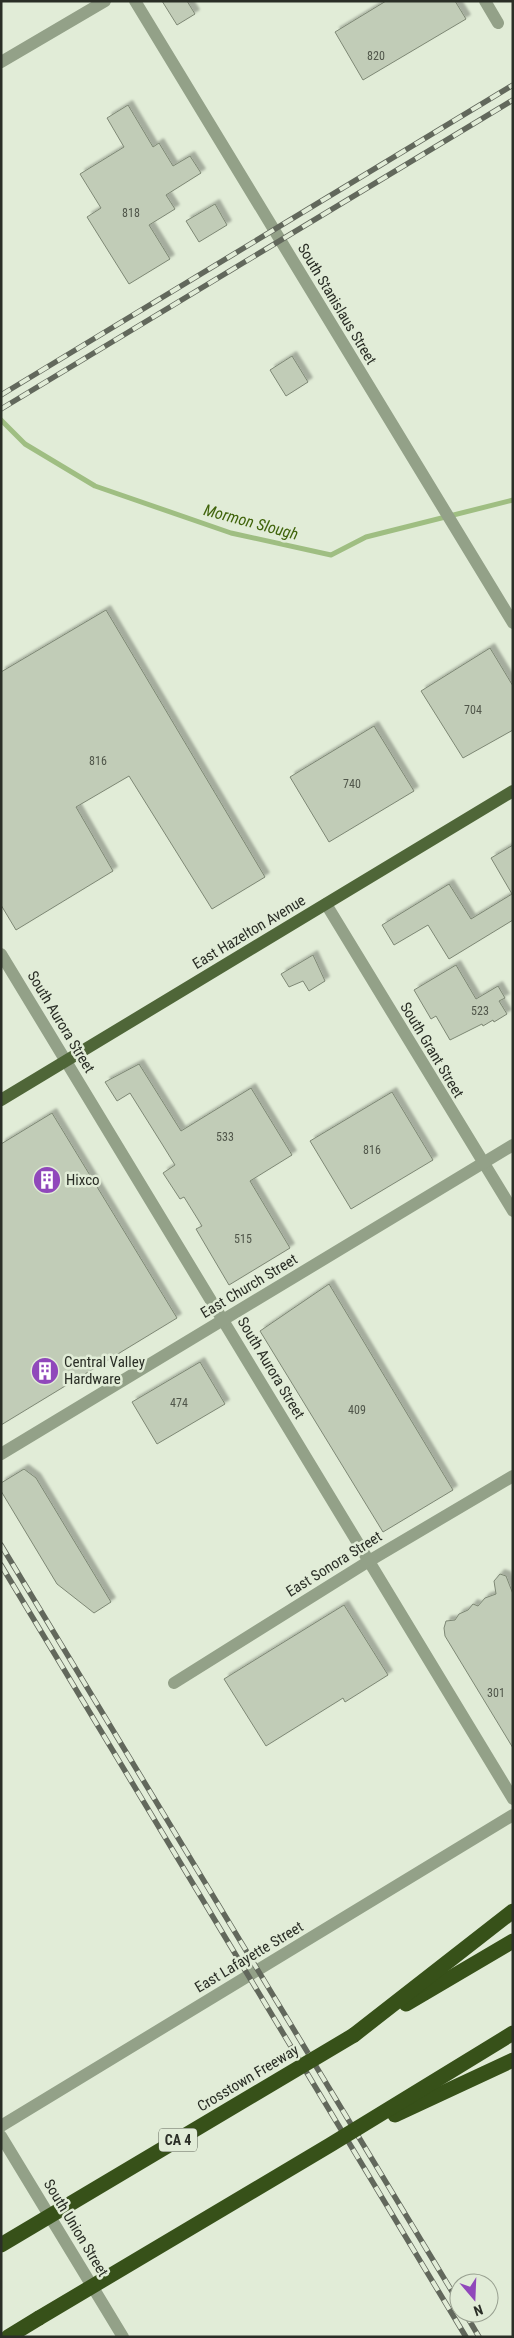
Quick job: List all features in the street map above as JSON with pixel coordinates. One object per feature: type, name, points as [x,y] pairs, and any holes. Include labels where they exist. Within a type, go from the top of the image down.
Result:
[{"type":"highway","points":[[354,2035],[513,1911]]},
{"type":"highway","name":"Crosstown Freeway","points":[[1,2245],[513,1941]]},
{"type":"highway","points":[[8,2337],[330,2145],[513,2033]]},
{"type":"highway","points":[[330,2145],[513,2060]]},
{"type":"main road","name":"East Hazelton Avenue","points":[[1,1100],[513,791]]},
{"type":"street","points":[[1,62],[105,1]]},
{"type":"street","name":"South Stanislaus Street","points":[[135,1],[513,623]]},
{"type":"street","points":[[485,1],[498,23]]},
{"type":"street","name":"South Grant Street","points":[[326,904],[483,1164],[513,1210]]},
{"type":"street","name":"South Aurora Street","points":[[1,954],[513,1798]]},
{"type":"street","name":"East Church Street","points":[[1,1454],[513,1146]]},
{"type":"street","name":"East Sonora Street","points":[[174,1683],[369,1561],[513,1476]]},
{"type":"street","name":"East Lafayette Street","points":[[1,2126],[513,1816]]},
{"type":"street","name":"South Union Street","points":[[1,2136],[123,2337]]},
{"type":"building","points":[[162,1],[187,1],[195,14],[177,25]]},
{"type":"building","points":[[386,1],[455,1],[466,19],[363,80],[335,32]]},
{"type":"building","points":[[128,105],[153,147],[159,143],[173,166],[190,156],[201,173],[166,195],[175,209],[149,225],[170,259],[129,284],[87,217],[101,208],[80,174],[124,147],[107,118]]},
{"type":"building","points":[[215,204],[227,225],[199,242],[186,221]]},
{"type":"building","points":[[292,356],[308,382],[286,396],[270,370]]},
{"type":"building","points":[[106,610],[265,877],[212,909],[129,776],[76,807],[113,871],[16,930],[1,905],[1,672]]},
{"type":"building","points":[[490,648],[513,686],[513,730],[463,758],[421,691]]},
{"type":"building","points":[[374,726],[414,791],[329,842],[290,777]]},
{"type":"building","points":[[513,845],[513,920],[449,959],[428,925],[394,945],[382,925],[449,884],[471,919],[512,894],[491,858]]},
{"type":"building","points":[[313,955],[325,981],[309,991],[303,981],[289,987],[281,974]]},
{"type":"building","points":[[456,965],[476,999],[498,986],[505,998],[499,1001],[507,1014],[494,1022],[493,1020],[483,1026],[482,1024],[450,1040],[436,1016],[431,1019],[414,990]]},
{"type":"building","points":[[139,1064],[181,1131],[251,1088],[292,1155],[250,1181],[290,1248],[229,1285],[196,1229],[202,1226],[184,1197],[180,1199],[163,1173],[175,1165],[130,1093],[117,1101],[105,1082]]},
{"type":"building","points":[[392,1092],[433,1160],[351,1209],[310,1141]]},
{"type":"building","name":"Central Valley Hardware","points":[[52,1113],[177,1318],[1,1425],[1,1144]]},
{"type":"building","points":[[329,1284],[453,1490],[383,1532],[260,1331]]},
{"type":"building","points":[[200,1362],[225,1404],[157,1444],[132,1402]]},
{"type":"building","points":[[24,1469],[36,1478],[111,1602],[94,1613],[57,1584],[1,1491],[1,1483]]},
{"type":"building","points":[[500,1574],[506,1576],[513,1594],[513,1748],[445,1636],[444,1628],[446,1621],[455,1620],[459,1614],[468,1610],[473,1604],[478,1606],[485,1598],[496,1594],[494,1581]]},
{"type":"building","points":[[344,1605],[388,1675],[345,1702],[343,1698],[266,1746],[224,1679]]},
{"type":"waterway","name":"Mormon Slough","points":[[1,420],[25,444],[95,486],[231,533],[331,555],[366,537],[513,500]]},
{"type":"railway","points":[[1,395],[513,85]]},
{"type":"railway","points":[[1,409],[513,100]]},
{"type":"railway","points":[[1,1545],[449,2286]]},
{"type":"railway","points":[[1,1565],[466,2337]]},
{"type":"railway","points":[[471,2323],[479,2337]]},
{"type":"place","name":"Hixco","points":[[47,1180]]},
{"type":"place","name":"Central Valley Hardware","points":[[45,1371]]}]
